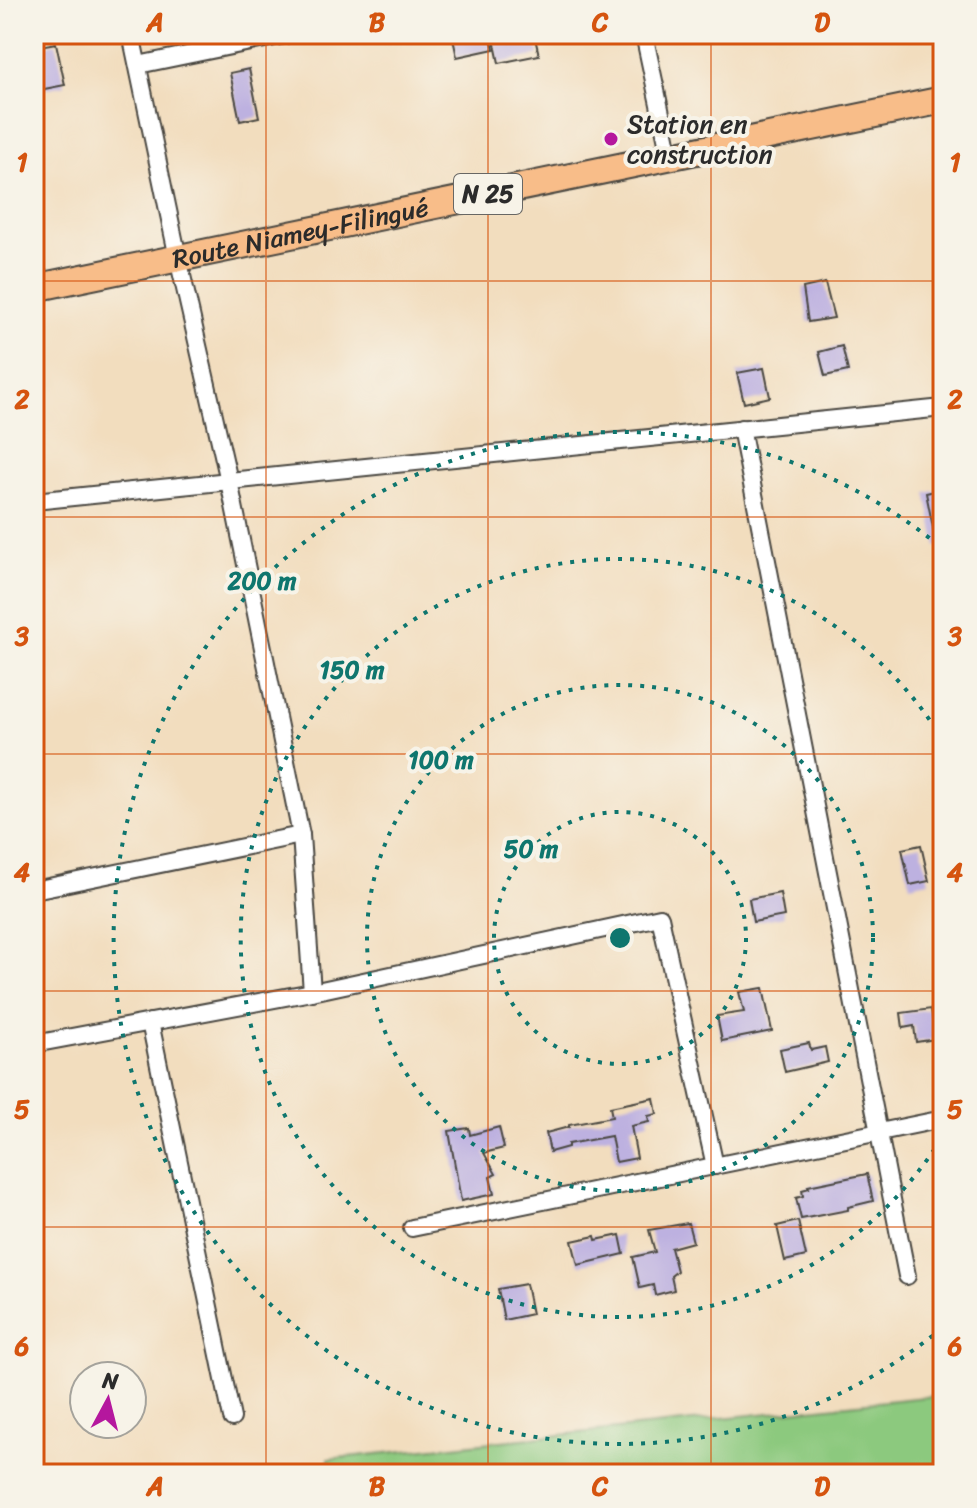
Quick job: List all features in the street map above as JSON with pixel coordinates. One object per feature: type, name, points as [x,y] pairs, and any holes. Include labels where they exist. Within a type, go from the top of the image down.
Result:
[{"type":"main road","name":"Route Niamey-Filingué","points":[[34,288],[943,100]]},
{"type":"street","points":[[131,34],[229,481],[301,835],[312,992]]},
{"type":"street","points":[[138,65],[289,34]]},
{"type":"street","points":[[644,34],[670,156]]},
{"type":"street","points":[[34,501],[943,408]]},
{"type":"street","points":[[741,428],[907,1276]]},
{"type":"street","points":[[34,890],[301,835]]},
{"type":"street","points":[[34,1044],[312,992],[660,917],[715,1166]]},
{"type":"street","points":[[150,1022],[232,1418]]},
{"type":"street","points":[[412,1228],[943,1119]]},
{"type":"green space","points":[[943,1395],[943,1474],[329,1474],[329,1459]]},
{"type":"building","points":[[452,34],[490,34],[494,49],[457,57]]},
{"type":"building","points":[[534,34],[539,55],[499,63],[494,39]]},
{"type":"building","points":[[56,43],[65,85],[34,91],[34,47]]},
{"type":"building","points":[[249,69],[259,117],[240,121],[230,73]]},
{"type":"building","points":[[825,283],[834,318],[808,322],[803,288]]},
{"type":"building","points":[[842,346],[848,371],[825,376],[819,352]]},
{"type":"building","points":[[764,368],[770,397],[744,403],[737,373]]},
{"type":"building","points":[[943,489],[943,546],[937,547],[926,493]]},
{"type":"building","points":[[921,845],[929,881],[910,885],[902,849]]},
{"type":"building","points":[[780,893],[784,916],[753,922],[749,899]]},
{"type":"building","points":[[763,988],[772,1031],[722,1041],[717,1016],[744,1012],[739,992]]},
{"type":"building","points":[[931,1009],[936,1039],[916,1042],[914,1026],[903,1028],[901,1013]]},
{"type":"building","points":[[809,1043],[811,1050],[825,1047],[828,1062],[785,1072],[780,1049]]},
{"type":"building","points":[[654,1098],[657,1114],[648,1116],[649,1122],[631,1126],[637,1158],[616,1162],[611,1136],[568,1144],[568,1147],[550,1152],[546,1133],[612,1117],[610,1107]]},
{"type":"building","points":[[499,1127],[504,1148],[484,1153],[496,1174],[490,1177],[494,1194],[461,1201],[449,1131],[469,1128],[470,1135]]},
{"type":"building","points":[[867,1174],[873,1201],[848,1207],[848,1210],[801,1219],[796,1198],[803,1196],[802,1190],[808,1186]]},
{"type":"building","points":[[798,1221],[806,1256],[785,1261],[777,1226]]},
{"type":"building","points":[[688,1223],[693,1242],[671,1248],[677,1271],[671,1276],[674,1290],[655,1295],[653,1285],[640,1288],[633,1257],[655,1252],[649,1230]]},
{"type":"building","points":[[620,1235],[624,1254],[578,1265],[572,1241]]},
{"type":"building","points":[[526,1284],[532,1314],[504,1320],[498,1289]]},
{"type":"place","name":"Station en construction","points":[[611,139]]}]
